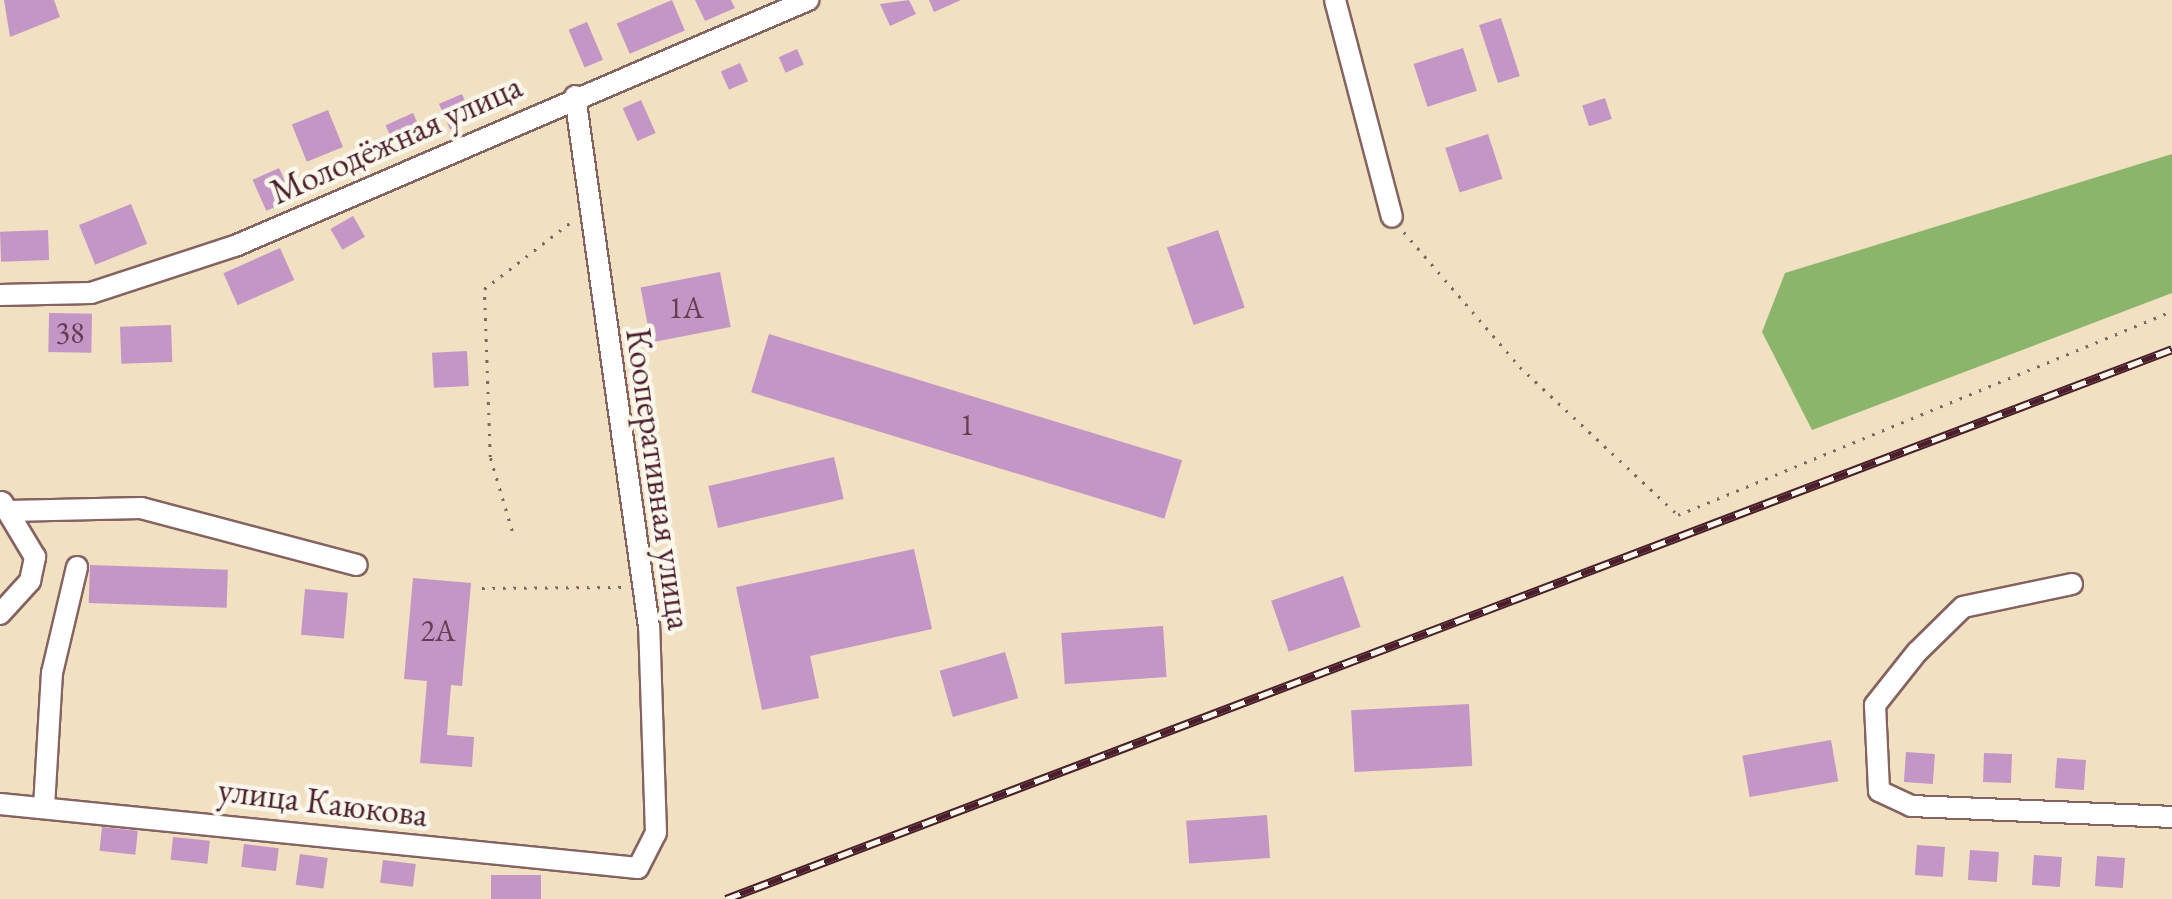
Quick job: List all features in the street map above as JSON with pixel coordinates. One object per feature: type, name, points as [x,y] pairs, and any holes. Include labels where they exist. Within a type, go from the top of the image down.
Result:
[{"type":"street","name":"Молодёжная улица","points":[[0,295],[91,293],[235,246],[575,96],[808,0]]},
{"type":"street","points":[[1335,0],[1392,217]]},
{"type":"street","name":"Кооперативная улица","points":[[575,96],[643,586],[656,832],[638,868]]},
{"type":"street","points":[[4,505],[142,508],[357,565]]},
{"type":"street","points":[[0,614],[30,581],[35,558],[4,505]]},
{"type":"street","points":[[44,807],[52,672],[77,567]]},
{"type":"street","points":[[2072,584],[1963,607],[1918,652],[1875,704],[1879,791],[1911,806],[2172,817]]},
{"type":"street","name":"улица Каюкова","points":[[0,804],[638,868]]},
{"type":"path","points":[[512,531],[490,457],[484,289],[590,212]]},
{"type":"path","points":[[1392,217],[1520,367],[1678,514],[2172,311]]},
{"type":"path","points":[[482,588],[643,586]]},
{"type":"green space","points":[[2172,154],[2172,293],[1812,430],[1762,332],[1785,273]]},
{"type":"building","points":[[4,0],[54,0],[60,17],[10,37]]},
{"type":"building","points":[[672,0],[685,30],[630,54],[617,23]]},
{"type":"building","points":[[695,0],[731,0],[735,8],[705,21]]},
{"type":"building","points":[[909,0],[916,14],[890,26],[880,4]]},
{"type":"building","points":[[929,0],[961,0],[934,12]]},
{"type":"building","points":[[1501,18],[1520,76],[1498,83],[1479,25]]},
{"type":"building","points":[[587,22],[603,60],[585,68],[569,30]]},
{"type":"building","points":[[1463,48],[1477,91],[1427,107],[1414,64]]},
{"type":"building","points":[[797,49],[804,65],[786,73],[779,57]]},
{"type":"building","points":[[740,63],[748,81],[729,90],[721,72]]},
{"type":"building","points":[[462,94],[473,120],[450,130],[439,104]]},
{"type":"building","points":[[1605,98],[1612,119],[1589,126],[1582,105]]},
{"type":"building","points":[[641,100],[656,133],[637,141],[623,108]]},
{"type":"building","points":[[328,110],[343,147],[307,162],[292,125]]},
{"type":"building","points":[[413,113],[424,138],[397,150],[386,125]]},
{"type":"building","points":[[1488,134],[1503,179],[1460,193],[1445,148]]},
{"type":"building","points":[[279,168],[293,199],[266,211],[253,180]]},
{"type":"building","points":[[131,204],[147,244],[95,265],[79,225]]},
{"type":"building","points":[[353,216],[365,237],[342,250],[330,229]]},
{"type":"building","points":[[48,230],[49,260],[1,262],[0,232]]},
{"type":"building","points":[[1218,230],[1245,308],[1194,325],[1167,248]]},
{"type":"building","points":[[280,248],[294,280],[238,305],[223,273]]},
{"type":"building","points":[[720,272],[731,327],[651,342],[640,287]]},
{"type":"building","points":[[49,313],[92,314],[91,353],[48,352]]},
{"type":"building","points":[[171,325],[172,362],[121,364],[120,327]]},
{"type":"building","points":[[769,334],[1182,460],[1164,519],[751,392]]},
{"type":"building","points":[[467,351],[469,386],[434,388],[432,353]]},
{"type":"building","points":[[834,457],[844,499],[718,528],[708,486]]},
{"type":"building","points":[[914,549],[932,629],[810,656],[819,698],[762,710],[736,587]]},
{"type":"building","points":[[90,565],[228,570],[227,608],[89,603]]},
{"type":"building","points":[[1343,576],[1361,627],[1289,652],[1271,601]]},
{"type":"building","points":[[413,578],[471,583],[462,686],[451,685],[447,735],[474,737],[472,767],[420,763],[427,681],[404,679]]},
{"type":"building","points":[[305,589],[348,593],[344,639],[301,635]]},
{"type":"building","points":[[1163,626],[1167,677],[1065,684],[1061,633]]},
{"type":"building","points":[[1005,652],[1018,698],[953,717],[940,671]]},
{"type":"building","points":[[1469,704],[1472,766],[1354,772],[1351,710]]},
{"type":"building","points":[[1831,740],[1838,781],[1750,797],[1742,756]]},
{"type":"building","points":[[1906,752],[1935,754],[1933,784],[1904,782]]},
{"type":"building","points":[[1984,753],[2012,754],[2011,783],[1983,782]]},
{"type":"building","points":[[2057,758],[2086,760],[2084,790],[2055,788]]},
{"type":"building","points":[[1267,815],[1270,858],[1189,864],[1186,821]]},
{"type":"building","points":[[102,827],[138,831],[135,855],[99,851]]},
{"type":"building","points":[[173,837],[210,841],[207,864],[171,860]]},
{"type":"building","points":[[244,844],[279,848],[276,871],[241,867]]},
{"type":"building","points":[[1917,845],[1945,847],[1943,877],[1915,875]]},
{"type":"building","points":[[1970,850],[1999,852],[1997,882],[1968,880]]},
{"type":"building","points":[[300,854],[328,858],[323,889],[296,885]]},
{"type":"building","points":[[2034,855],[2062,857],[2060,887],[2032,885]]},
{"type":"building","points":[[2097,856],[2125,858],[2123,888],[2095,886]]},
{"type":"building","points":[[383,860],[416,864],[413,887],[380,883]]},
{"type":"building","points":[[491,875],[541,875],[541,899],[491,899]]},
{"type":"railway","points":[[726,899],[2172,349]]}]
